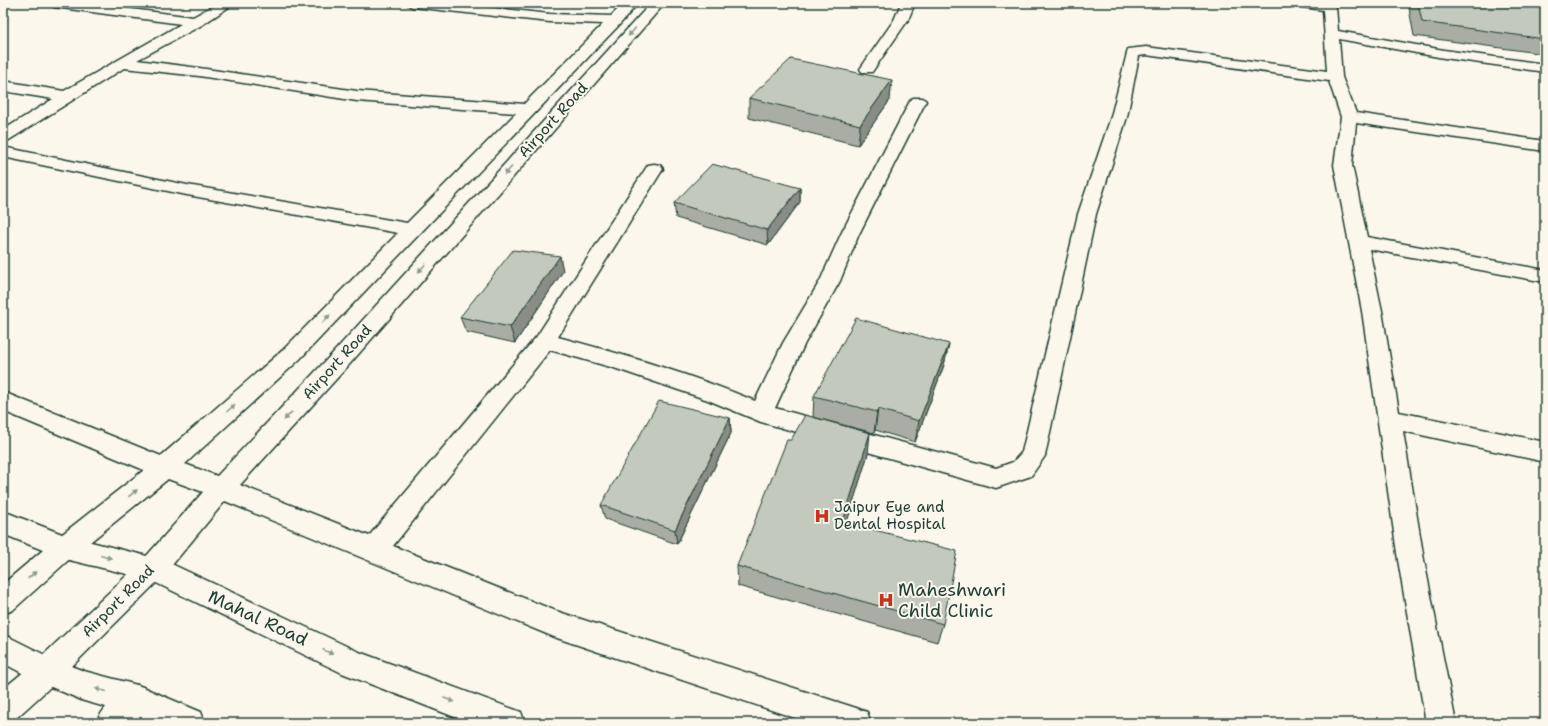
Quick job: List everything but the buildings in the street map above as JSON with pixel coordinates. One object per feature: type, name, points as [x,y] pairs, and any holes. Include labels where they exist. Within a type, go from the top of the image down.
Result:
[{"type":"street","points":[[54,3],[197,22]]},
{"type":"street","points":[[3,137],[65,96],[228,3]]},
{"type":"street","points":[[412,3],[550,18],[616,20]]},
{"type":"street","name":"Airport Road","points":[[3,601],[65,547],[165,467],[291,355],[631,3]]},
{"type":"street","name":"Airport Road","points":[[3,708],[47,671],[153,568],[221,488],[340,360],[658,3]]},
{"type":"street","points":[[867,69],[901,20],[908,3]]},
{"type":"street","points":[[1301,3],[1329,5],[1335,77],[1349,117],[1342,165],[1372,310],[1411,560],[1441,723]]},
{"type":"street","points":[[1332,34],[1444,54],[1545,68]]},
{"type":"street","points":[[545,341],[620,362],[716,394],[761,413],[996,478],[1022,469],[1033,456],[1086,214],[1119,117],[1133,52],[1146,51],[1335,77]]},
{"type":"street","points":[[121,63],[199,72],[357,96],[529,109]]},
{"type":"street","points":[[3,86],[65,96]]},
{"type":"street","points":[[761,413],[794,343],[830,281],[850,234],[918,101]]},
{"type":"street","points":[[1349,117],[1545,146]]},
{"type":"street","points":[[3,152],[187,190],[412,230]]},
{"type":"street","points":[[374,550],[545,341],[654,169]]},
{"type":"street","points":[[1358,241],[1545,276]]},
{"type":"street","points":[[3,401],[554,624],[856,723]]},
{"type":"street","points":[[1388,419],[1545,452]]},
{"type":"street","name":"Mahal Road","points":[[3,522],[65,547],[153,568],[352,663],[510,723]]},
{"type":"street","points":[[3,648],[47,671],[84,686],[137,700],[190,723]]},
{"type":"street","points":[[111,723],[137,700]]},
{"type":"place","name":"Jaipur Eye and Dental Hospital","points":[[822,516]]},
{"type":"place","name":"Maheshwari Child Clinic","points":[[886,600]]}]
